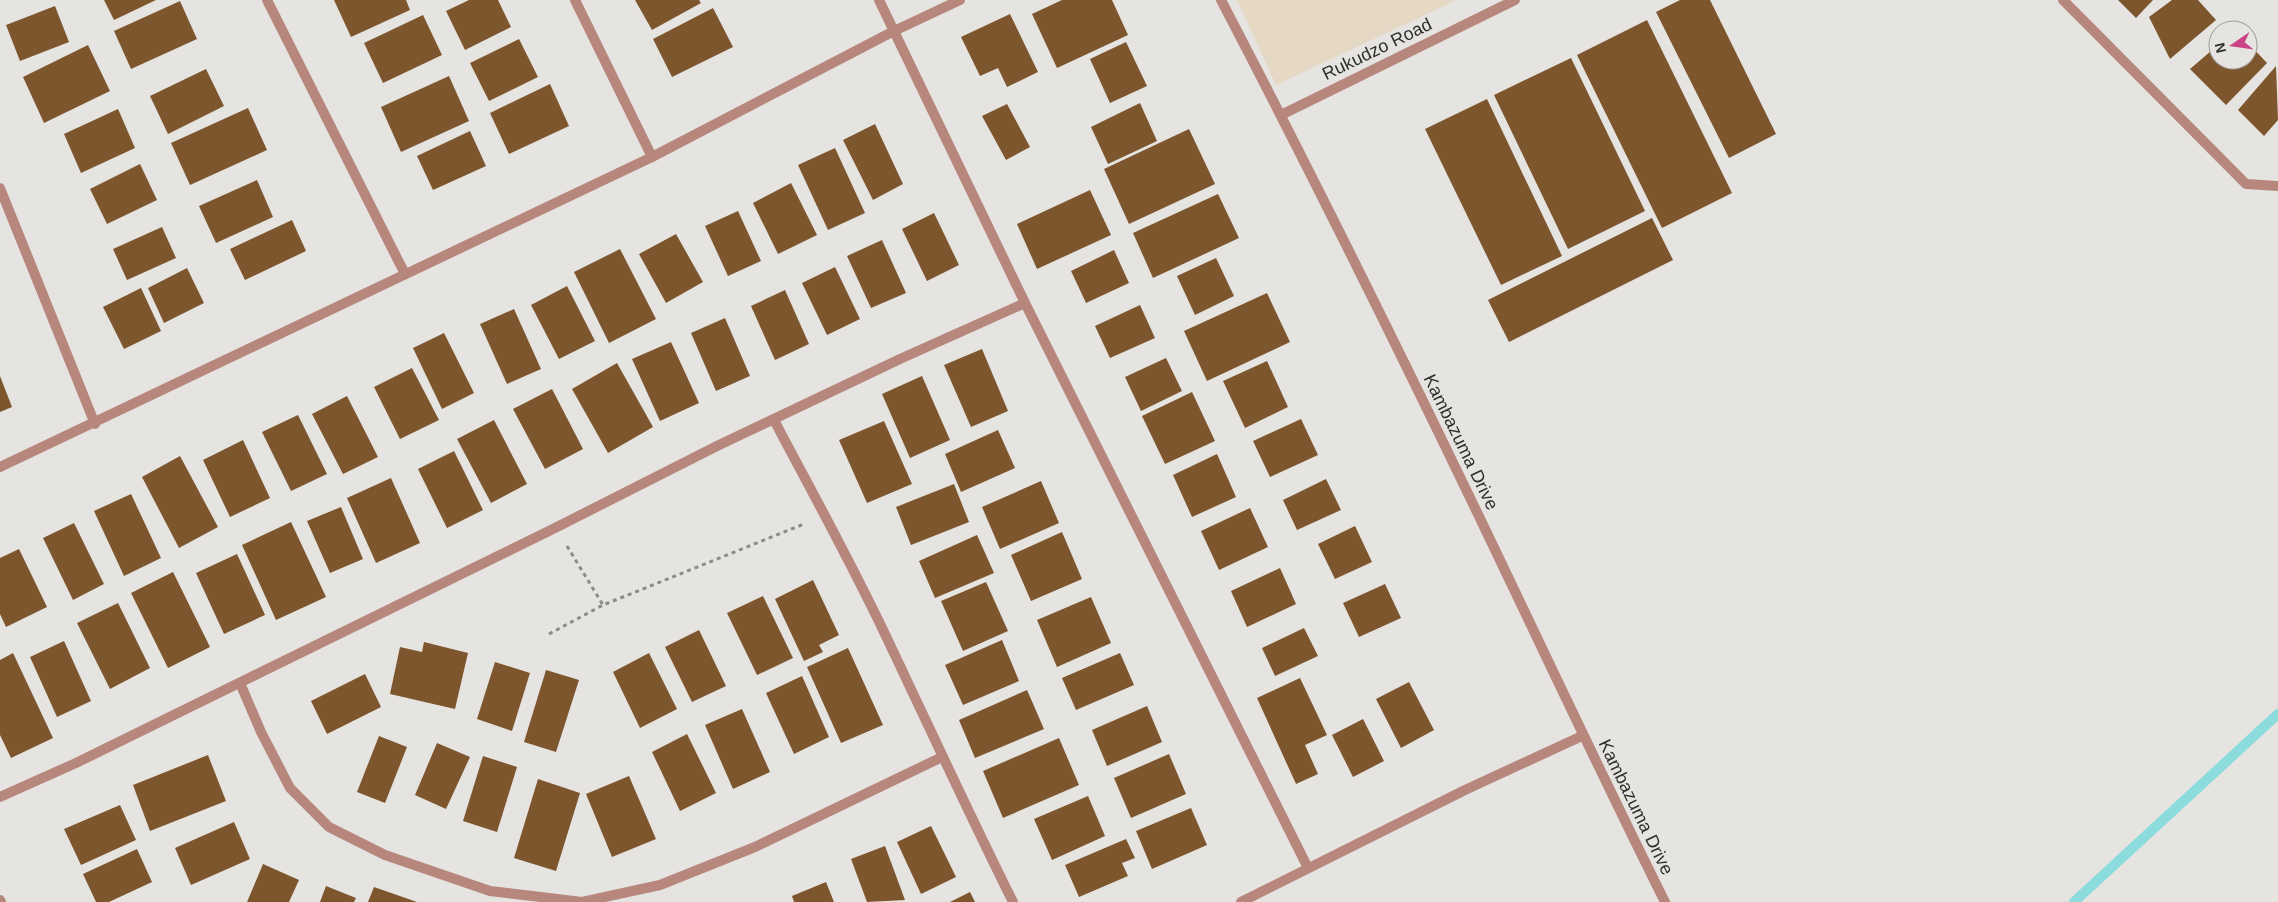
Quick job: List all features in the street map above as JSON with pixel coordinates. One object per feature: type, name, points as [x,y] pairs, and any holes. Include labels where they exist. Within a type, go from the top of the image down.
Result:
[{"type":"street","points":[[267,0],[405,274]]},
{"type":"street","points":[[575,0],[652,157]]},
{"type":"street","points":[[879,0],[1025,303],[1308,868]]},
{"type":"street","points":[[0,467],[94,424],[652,157],[894,31],[960,0]]},
{"type":"street","name":"Kambazuma Drive","points":[[1221,0],[1281,115],[1488,535],[1582,736],[1665,902]]},
{"type":"street","name":"Rukudzo Road","points":[[1281,115],[1515,0]]},
{"type":"street","points":[[2063,0],[2246,184],[2278,186]]},
{"type":"street","points":[[0,188],[94,424]]},
{"type":"street","points":[[0,797],[76,763],[900,359],[1025,303]]},
{"type":"street","points":[[774,420],[825,515],[892,648],[942,757],[1013,902]]},
{"type":"street","points":[[240,683],[261,732],[290,788],[329,827],[385,855],[490,891],[582,902],[660,885],[746,851],[942,757]]},
{"type":"street","points":[[1241,902],[1465,790],[1582,736]]},
{"type":"path","points":[[548,634],[603,605],[825,515]]},
{"type":"path","points":[[556,528],[603,605]]},
{"type":"shaded area","points":[[1237,0],[1457,0],[1276,85]]},
{"type":"building","points":[[104,0],[156,0],[114,20]]},
{"type":"building","points":[[334,0],[406,0],[410,10],[351,37]]},
{"type":"building","points":[[469,0],[498,0],[511,27],[465,50],[446,11]]},
{"type":"building","points":[[635,0],[699,0],[701,3],[652,30]]},
{"type":"building","points":[[1062,0],[1112,0],[1128,35],[1057,68],[1032,14]]},
{"type":"building","points":[[1680,0],[1710,0],[1776,134],[1729,158],[1656,12]]},
{"type":"building","points":[[2118,0],[2153,0],[2136,18]]},
{"type":"building","points":[[2172,0],[2198,0],[2216,20],[2208,20],[2208,27],[2170,59],[2149,17]]},
{"type":"building","points":[[180,1],[197,39],[131,69],[114,31]]},
{"type":"building","points":[[55,6],[69,42],[20,61],[6,25]]},
{"type":"building","points":[[713,8],[733,47],[672,77],[653,39]]},
{"type":"building","points":[[1010,14],[1038,72],[1007,87],[998,68],[980,76],[961,37]]},
{"type":"building","points":[[423,15],[442,55],[383,83],[364,43]]},
{"type":"building","points":[[1647,20],[1732,193],[1662,228],[1577,55]]},
{"type":"building","points":[[519,39],[538,77],[489,101],[470,63]]},
{"type":"building","points":[[1126,42],[1147,86],[1110,103],[1090,59]]},
{"type":"building","points":[[88,45],[110,91],[44,123],[23,77]]},
{"type":"building","points":[[2208,54],[2208,70],[2258,70],[2258,54],[2267,63],[2226,105],[2190,69]]},
{"type":"building","points":[[1571,58],[1645,211],[1568,249],[1494,95]]},
{"type":"building","points":[[2276,66],[2278,120],[2264,136],[2238,110]]},
{"type":"building","points":[[206,69],[224,106],[168,134],[150,96]]},
{"type":"building","points":[[449,76],[469,121],[401,152],[381,107]]},
{"type":"building","points":[[550,84],[569,126],[509,154],[490,113]]},
{"type":"building","points":[[1487,99],[1562,256],[1501,285],[1425,129]]},
{"type":"building","points":[[1140,103],[1157,141],[1108,164],[1091,127]]},
{"type":"building","points":[[1007,104],[1030,147],[1006,160],[982,116]]},
{"type":"building","points":[[248,108],[267,150],[190,185],[171,143]]},
{"type":"building","points":[[118,109],[135,148],[81,173],[64,134]]},
{"type":"building","points":[[875,124],[903,184],[873,200],[843,140]]},
{"type":"building","points":[[1189,129],[1215,184],[1129,224],[1104,169]]},
{"type":"building","points":[[470,131],[486,166],[433,190],[417,156]]},
{"type":"building","points":[[835,148],[865,213],[828,230],[798,165]]},
{"type":"building","points":[[140,164],[157,200],[107,224],[90,189]]},
{"type":"building","points":[[257,180],[273,217],[216,243],[199,206]]},
{"type":"building","points":[[791,183],[817,235],[778,254],[753,203]]},
{"type":"building","points":[[1090,190],[1111,235],[1037,269],[1017,224]]},
{"type":"building","points":[[1218,194],[1239,238],[1153,278],[1133,233]]},
{"type":"building","points":[[738,211],[761,261],[728,276],[705,226]]},
{"type":"building","points":[[934,213],[959,265],[927,281],[902,229]]},
{"type":"building","points":[[1652,218],[1673,260],[1509,342],[1488,300]]},
{"type":"building","points":[[292,220],[306,251],[245,280],[230,249]]},
{"type":"building","points":[[162,227],[176,258],[127,280],[113,249]]},
{"type":"building","points":[[676,234],[703,282],[666,303],[639,254]]},
{"type":"building","points":[[882,240],[906,293],[871,308],[847,256]]},
{"type":"building","points":[[620,249],[656,319],[609,343],[574,272]]},
{"type":"building","points":[[1114,250],[1129,283],[1086,303],[1071,271]]},
{"type":"building","points":[[1216,258],[1234,296],[1195,315],[1177,276]]},
{"type":"building","points":[[835,267],[860,319],[827,335],[802,283]]},
{"type":"building","points":[[187,268],[204,303],[164,323],[148,288]]},
{"type":"building","points":[[567,286],[595,341],[559,359],[531,305]]},
{"type":"building","points":[[141,288],[161,331],[124,349],[103,307]]},
{"type":"building","points":[[785,290],[809,344],[775,360],[751,306]]},
{"type":"building","points":[[1267,293],[1290,342],[1207,381],[1184,331]]},
{"type":"building","points":[[1140,305],[1155,338],[1110,358],[1095,326]]},
{"type":"building","points":[[514,309],[541,369],[507,384],[480,324]]},
{"type":"building","points":[[725,318],[750,376],[716,391],[691,333]]},
{"type":"building","points":[[444,333],[474,393],[442,409],[413,348]]},
{"type":"building","points":[[671,342],[699,403],[660,421],[632,359]]},
{"type":"building","points":[[982,349],[1008,411],[971,427],[944,365]]},
{"type":"building","points":[[1166,358],[1182,391],[1141,411],[1125,377]]},
{"type":"building","points":[[1267,361],[1288,407],[1245,428],[1223,381]]},
{"type":"building","points":[[617,363],[653,427],[608,453],[572,389]]},
{"type":"building","points":[[412,368],[439,420],[400,439],[374,387]]},
{"type":"building","points":[[0,376],[12,407],[0,412]]},
{"type":"building","points":[[922,376],[950,440],[910,458],[882,394]]},
{"type":"building","points":[[552,389],[583,449],[545,469],[513,409]]},
{"type":"building","points":[[1192,392],[1215,441],[1165,464],[1142,416]]},
{"type":"building","points":[[347,396],[378,457],[343,474],[312,414]]},
{"type":"building","points":[[298,415],[327,474],[291,491],[262,432]]},
{"type":"building","points":[[1301,419],[1318,455],[1270,477],[1253,441]]},
{"type":"building","points":[[494,420],[527,484],[491,503],[457,439]]},
{"type":"building","points":[[884,421],[912,484],[867,503],[839,440]]},
{"type":"building","points":[[998,430],[1015,468],[961,492],[945,454]]},
{"type":"building","points":[[243,440],[270,498],[230,517],[203,460]]},
{"type":"building","points":[[454,451],[483,510],[447,528],[418,469]]},
{"type":"building","points":[[1217,454],[1236,497],[1192,517],[1173,475]]},
{"type":"building","points":[[180,456],[218,527],[179,548],[142,477]]},
{"type":"building","points":[[391,478],[420,543],[376,563],[347,498]]},
{"type":"building","points":[[1326,479],[1341,510],[1297,530],[1283,500]]},
{"type":"building","points":[[1041,481],[1059,523],[1000,549],[982,507]]},
{"type":"building","points":[[954,484],[969,522],[911,545],[896,507]]},
{"type":"building","points":[[131,494],[161,558],[124,576],[94,511]]},
{"type":"building","points":[[341,507],[363,559],[330,573],[307,521]]},
{"type":"building","points":[[1250,508],[1268,547],[1219,570],[1201,531]]},
{"type":"building","points":[[291,522],[326,597],[276,620],[242,545]]},
{"type":"building","points":[[74,523],[104,584],[73,600],[43,538]]},
{"type":"building","points":[[1355,526],[1372,562],[1335,579],[1318,544]]},
{"type":"building","points":[[1062,532],[1082,579],[1031,601],[1011,555]]},
{"type":"building","points":[[977,535],[994,573],[935,598],[919,561]]},
{"type":"building","points":[[19,549],[47,607],[6,627],[0,614],[0,558]]},
{"type":"building","points":[[237,554],[265,615],[224,634],[196,573]]},
{"type":"building","points":[[1280,568],[1296,604],[1247,627],[1231,591]]},
{"type":"building","points":[[173,572],[210,647],[168,668],[131,593]]},
{"type":"building","points":[[813,580],[839,635],[819,645],[823,652],[804,661],[775,599]]},
{"type":"building","points":[[986,582],[1008,631],[963,651],[941,601]]},
{"type":"building","points":[[1385,584],[1401,618],[1359,637],[1343,603]]},
{"type":"building","points":[[763,596],[793,658],[757,675],[727,613]]},
{"type":"building","points":[[1091,597],[1111,643],[1057,667],[1037,620]]},
{"type":"building","points":[[118,603],[150,668],[110,689],[77,623]]},
{"type":"building","points":[[1304,628],[1318,656],[1275,676],[1262,648]]},
{"type":"building","points":[[699,630],[726,686],[692,702],[665,647]]},
{"type":"building","points":[[1002,640],[1019,681],[963,705],[945,665]]},
{"type":"building","points":[[64,641],[91,701],[57,717],[30,657]]},
{"type":"building","points":[[424,642],[468,653],[455,709],[390,694],[400,647],[422,652]]},
{"type":"building","points":[[848,648],[883,725],[841,743],[807,667]]},
{"type":"building","points":[[13,653],[53,738],[11,758],[0,735],[0,660]]},
{"type":"building","points":[[649,653],[677,709],[640,728],[613,672]]},
{"type":"building","points":[[1120,653],[1134,685],[1076,710],[1062,678]]},
{"type":"building","points":[[495,662],[530,673],[512,731],[477,719]]},
{"type":"building","points":[[546,670],[579,680],[556,752],[524,742]]},
{"type":"building","points":[[365,674],[381,707],[327,734],[311,701]]},
{"type":"building","points":[[802,676],[829,737],[794,754],[766,693]]},
{"type":"building","points":[[1300,678],[1327,735],[1305,745],[1318,774],[1296,784],[1257,698]]},
{"type":"building","points":[[1409,682],[1434,730],[1401,748],[1376,699]]},
{"type":"building","points":[[1027,690],[1044,729],[975,758],[959,720]]},
{"type":"building","points":[[1147,706],[1162,742],[1107,766],[1092,730]]},
{"type":"building","points":[[742,709],[770,772],[733,789],[705,725]]},
{"type":"building","points":[[1363,719],[1384,761],[1353,777],[1332,735]]},
{"type":"building","points":[[687,734],[716,793],[680,811],[652,752]]},
{"type":"building","points":[[379,736],[407,747],[385,803],[357,792]]},
{"type":"building","points":[[1059,738],[1079,785],[1003,818],[983,771]]},
{"type":"building","points":[[437,743],[470,757],[446,809],[415,795]]},
{"type":"building","points":[[1169,754],[1186,794],[1131,818],[1114,778]]},
{"type":"building","points":[[208,755],[226,801],[150,831],[133,785]]},
{"type":"building","points":[[483,756],[517,767],[497,832],[463,821]]},
{"type":"building","points":[[629,776],[656,839],[612,857],[586,794]]},
{"type":"building","points":[[538,779],[580,793],[556,871],[514,858]]},
{"type":"building","points":[[1088,796],[1105,836],[1052,860],[1034,819]]},
{"type":"building","points":[[120,805],[136,840],[81,865],[64,829]]},
{"type":"building","points":[[1191,808],[1207,845],[1152,869],[1136,831]]},
{"type":"building","points":[[234,822],[250,859],[191,885],[175,848]]},
{"type":"building","points":[[931,826],[956,877],[921,894],[897,842]]},
{"type":"building","points":[[1126,839],[1135,858],[1122,863],[1128,876],[1079,897],[1065,865]]},
{"type":"building","points":[[885,846],[905,900],[867,902],[851,859]]},
{"type":"building","points":[[137,849],[152,882],[109,902],[96,902],[83,874]]},
{"type":"building","points":[[263,864],[299,880],[289,902],[247,902]]},
{"type":"building","points":[[826,882],[834,902],[794,902],[792,896]]},
{"type":"building","points":[[326,886],[356,898],[354,902],[320,902]]},
{"type":"building","points":[[374,887],[417,902],[368,902]]},
{"type":"building","points":[[970,892],[975,902],[950,902]]},
{"type":"waterway","points":[[2074,902],[2278,714]]}]
